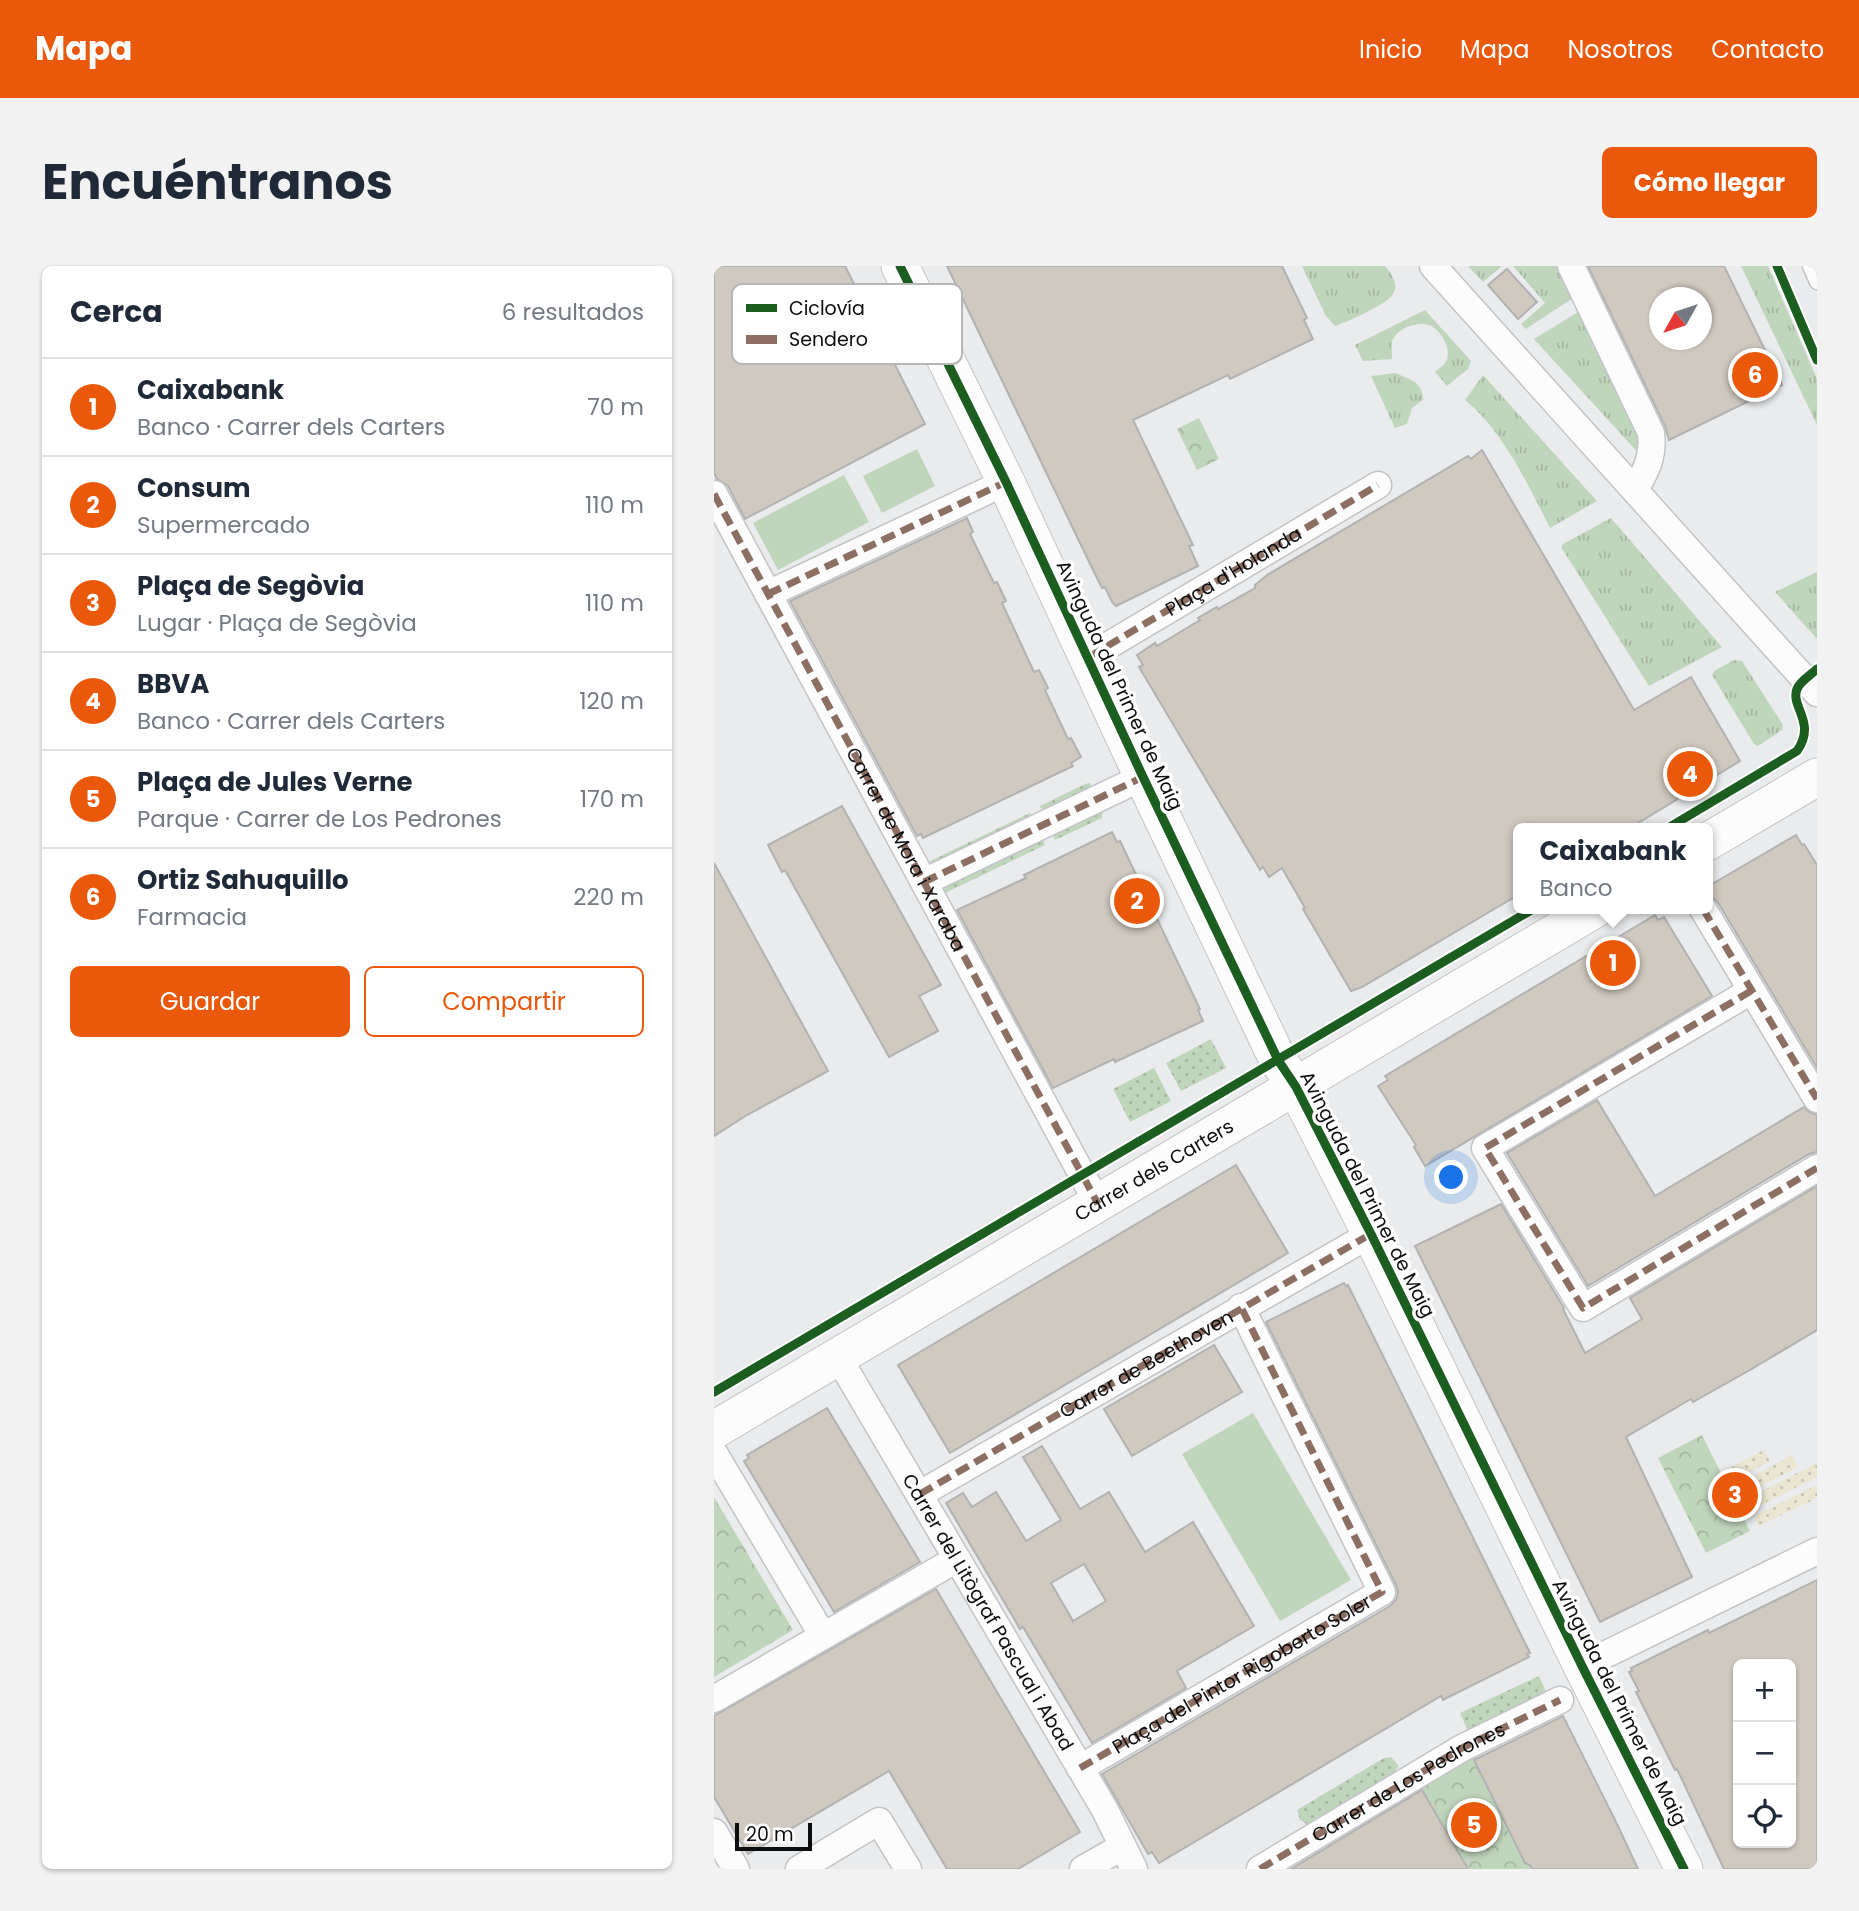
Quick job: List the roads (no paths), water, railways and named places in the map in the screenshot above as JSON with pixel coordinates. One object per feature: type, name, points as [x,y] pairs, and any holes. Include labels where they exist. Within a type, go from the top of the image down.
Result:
[{"type":"street","name":"Avinguda del Primer de Maig","points":[[900,266],[909,284]]},
{"type":"street","points":[[1433,266],[1817,693]]},
{"type":"street","points":[[1571,266],[1651,433],[1649,464],[1635,490]]},
{"type":"street","name":"Avinguda del Primer de Maig","points":[[948,364],[1278,1060],[1296,1087],[1371,1234],[1684,1869]]},
{"type":"street","points":[[768,594],[1006,481]]},
{"type":"street","name":"Plaça d'Holanda","points":[[1089,657],[1378,485]]},
{"type":"street","name":"Carrer de Mora i Xaraba","points":[[714,494],[1098,1204]]},
{"type":"street","points":[[924,882],[1143,777]]},
{"type":"street","points":[[1713,838],[1817,777]]},
{"type":"street","name":"Carrer dels Carters","points":[[714,1430],[1587,914]]},
{"type":"street","points":[[1706,914],[1817,1099]]},
{"type":"street","points":[[1751,991],[1485,1148],[1583,1308],[1817,1168]]},
{"type":"street","name":"Carrer de Beethoven","points":[[920,1494],[1371,1234]]},
{"type":"street","name":"Plaça del Pintor Rigoberto Soler","points":[[1080,1768],[1382,1592],[1241,1307]]},
{"type":"street","name":"Carrer del Litògraf Pascual i Abad","points":[[838,1357],[1105,1810],[1128,1858]]},
{"type":"street","points":[[714,1453],[823,1636]]},
{"type":"street","points":[[1582,1666],[1817,1551]]},
{"type":"street","points":[[714,1699],[957,1559]]},
{"type":"street","name":"Carrer de Los Pedrones","points":[[1260,1869],[1462,1748],[1560,1700]]},
{"type":"street","points":[[799,1869],[879,1821],[908,1869]]},
{"type":"street","points":[[714,1832],[736,1869]]},
{"type":"street","points":[[1083,1869],[1128,1858]]},
{"type":"lane","points":[[1810,266],[1817,282]]},
{"type":"place","name":"Ortiz Sahuquillo","points":[[1755,375]]},
{"type":"place","name":"BBVA","points":[[1690,774]]},
{"type":"place","name":"Consum","points":[[1137,901]]},
{"type":"place","name":"Caixabank","points":[[1613,963]]},
{"type":"place","name":"Plaça de Segòvia","points":[[1735,1495]]},
{"type":"place","name":"Plaça de Jules Verne","points":[[1474,1825]]}]
